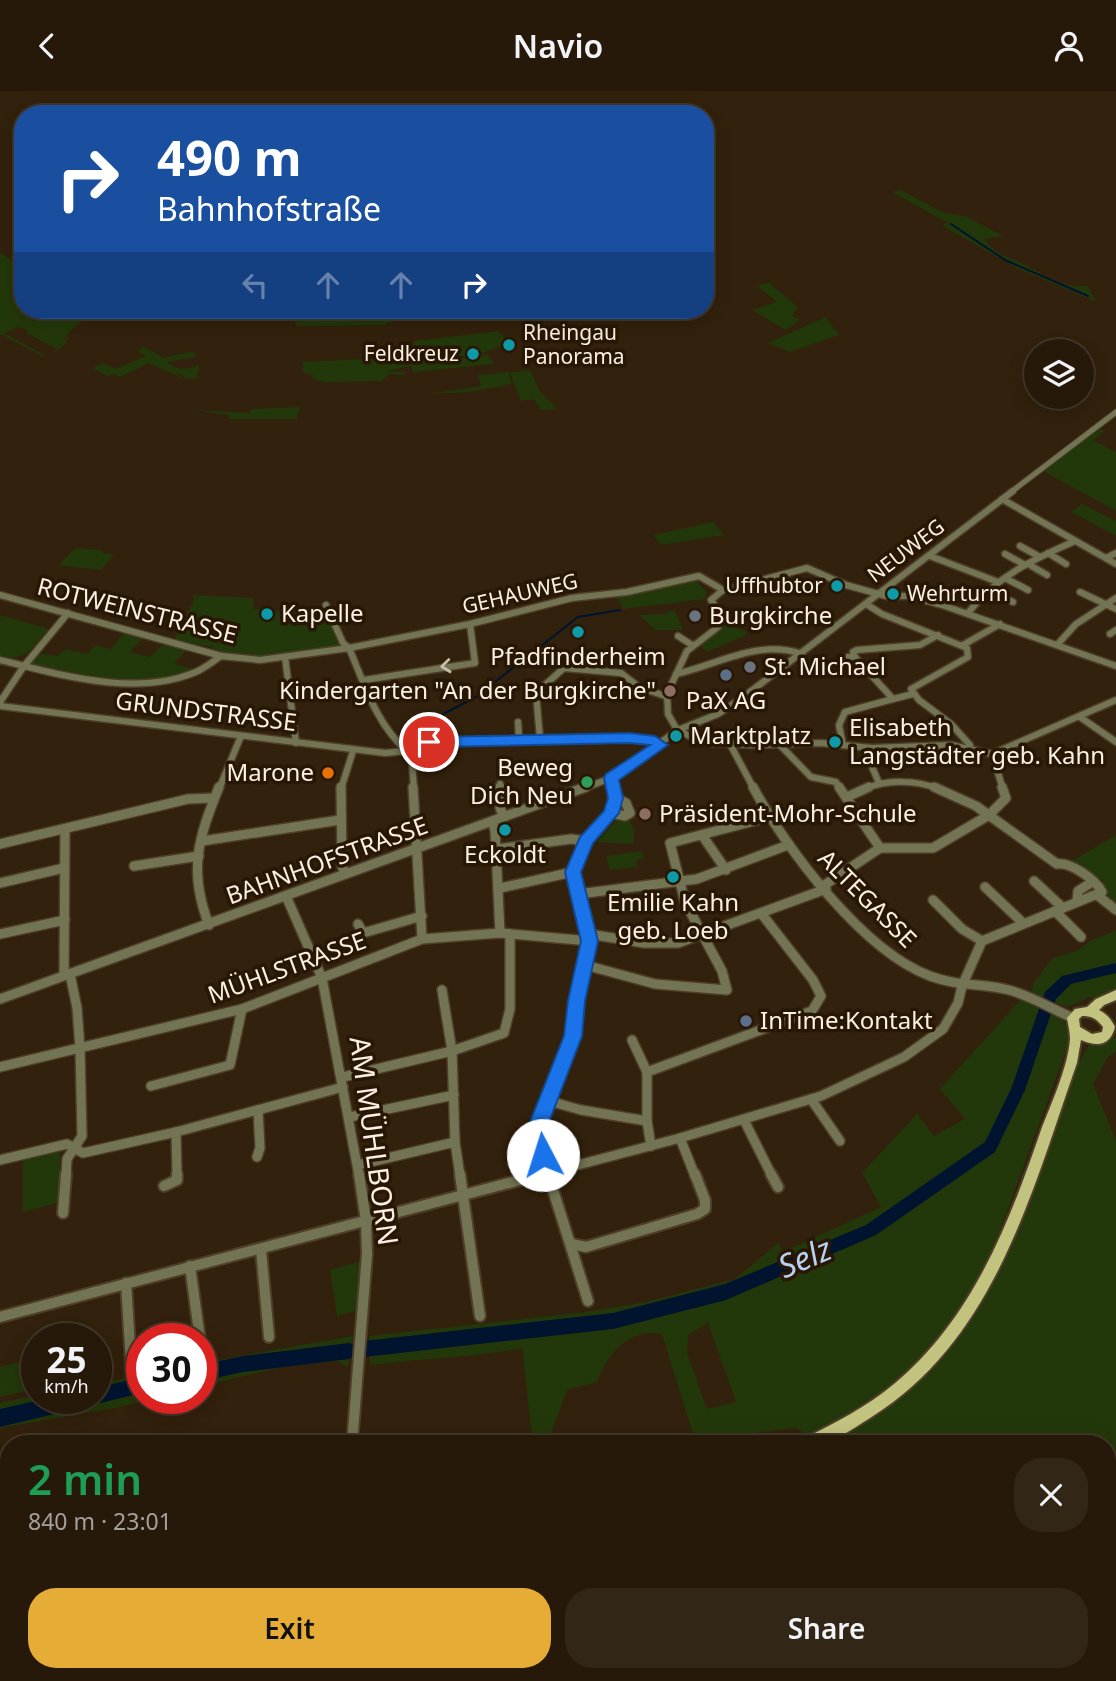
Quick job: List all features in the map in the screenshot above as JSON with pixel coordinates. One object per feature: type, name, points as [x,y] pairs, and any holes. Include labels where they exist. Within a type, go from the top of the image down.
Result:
[{"type":"main road","points":[[825,1435],[900,1388],[939,1349],[969,1310],[997,1261],[1071,1063],[1077,1031],[1073,1018],[1079,1012],[1090,1011],[1100,1002],[1116,997]]},
{"type":"main road","points":[[1077,1031],[1088,1039],[1102,1039],[1110,1028],[1106,1007],[1116,997]]},
{"type":"main road","points":[[1090,1011],[1110,1028]]},
{"type":"main road","points":[[1071,1063],[1088,1039]]},
{"type":"street","name":"NEUWEG","points":[[678,730],[718,714],[802,654],[1116,412]]},
{"type":"street","points":[[1002,499],[1116,564]]},
{"type":"street","points":[[968,613],[977,599],[998,582],[1040,557],[1075,541]]},
{"type":"street","points":[[1020,546],[1040,557]]},
{"type":"street","points":[[1048,553],[1066,564]]},
{"type":"street","points":[[1105,558],[1116,553]]},
{"type":"street","points":[[1005,554],[1047,575]]},
{"type":"street","points":[[930,556],[998,582]]},
{"type":"street","points":[[1116,666],[968,613],[883,591],[846,585],[812,568],[773,575],[723,590],[711,600],[721,615],[718,627],[687,651],[686,661],[667,687],[665,696],[670,718],[678,730],[687,735],[731,746],[779,744],[864,748],[925,744],[970,745],[992,754],[1116,700]]},
{"type":"street","name":"GEHAUWEG","points":[[349,647],[470,624],[572,598],[627,592],[699,576],[723,590]]},
{"type":"street","points":[[1005,578],[1028,590]]},
{"type":"street","points":[[987,590],[1013,602]]},
{"type":"street","points":[[1080,591],[1116,610]]},
{"type":"street","name":"ROTWEINSTRASSE","points":[[0,595],[221,656],[260,660],[349,647]]},
{"type":"street","points":[[1058,645],[1064,635],[1116,598]]},
{"type":"street","points":[[866,604],[882,614],[963,645],[968,651],[968,656],[913,685],[911,689],[913,694],[942,716],[970,745]]},
{"type":"street","points":[[326,605],[343,643],[349,647],[384,725],[407,751],[412,761],[422,939]]},
{"type":"street","points":[[0,704],[24,666],[68,613]]},
{"type":"street","points":[[364,680],[475,663],[470,624]]},
{"type":"street","points":[[963,645],[1000,624]]},
{"type":"street","points":[[893,699],[851,657],[853,652],[857,649],[920,645],[938,635]]},
{"type":"street","points":[[678,636],[692,645]]},
{"type":"street","points":[[676,674],[696,671],[751,649],[767,647],[802,654]]},
{"type":"street","points":[[0,660],[70,675],[154,683],[186,677],[221,656]]},
{"type":"street","points":[[285,657],[296,743]]},
{"type":"street","points":[[540,739],[536,693],[564,669],[621,673],[639,687],[665,696]]},
{"type":"street","points":[[652,691],[667,687]]},
{"type":"street","points":[[843,745],[839,725],[845,712],[913,694]]},
{"type":"street","name":"GRUNDSTRASSE","points":[[0,704],[353,751],[407,751],[429,742],[540,739],[650,739],[660,745]]},
{"type":"street","points":[[1080,717],[1116,742]]},
{"type":"street","points":[[518,722],[519,741]]},
{"type":"street","points":[[660,745],[678,730]]},
{"type":"street","points":[[209,925],[198,896],[199,856],[214,798],[241,736]]},
{"type":"street","points":[[779,744],[811,777],[834,781],[880,848],[933,848],[989,814],[1006,798],[992,754]]},
{"type":"street","name":"BAHNHOFSTRASSE","points":[[0,999],[611,778],[660,745]]},
{"type":"street","name":"ALTEGASSE","points":[[731,746],[769,817],[788,845],[824,888],[892,957],[929,976],[962,986],[1006,989],[1073,1018]]},
{"type":"street","points":[[864,748],[879,783]]},
{"type":"street","points":[[345,874],[342,869],[340,791],[353,751]]},
{"type":"street","points":[[588,1301],[537,1138],[539,1122],[573,1036],[589,937],[573,872],[586,841],[611,813],[616,798],[611,778]]},
{"type":"street","points":[[0,1317],[651,1146],[811,1099],[904,1057],[943,1028],[958,1003],[962,986],[982,941],[1102,892],[1100,887],[1064,863],[1058,864],[989,814],[928,784],[879,783],[847,797]]},
{"type":"street","points":[[500,784],[500,810],[504,817]]},
{"type":"street","points":[[0,844],[188,799],[214,798]]},
{"type":"street","points":[[611,813],[625,816],[630,813],[626,803],[616,798]]},
{"type":"street","points":[[585,965],[655,984],[727,989],[726,979],[701,937],[677,882],[670,843],[769,817]]},
{"type":"street","points":[[202,841],[340,820]]},
{"type":"street","points":[[0,1160],[67,1144],[83,1153],[176,1132],[258,1110],[504,1034],[511,986],[492,822]]},
{"type":"street","points":[[63,1213],[67,1160],[82,1136],[77,1008],[67,975],[65,829]]},
{"type":"street","points":[[702,835],[726,870]]},
{"type":"street","points":[[497,849],[571,839],[586,841]]},
{"type":"street","points":[[578,894],[697,879],[788,845]]},
{"type":"street","name":"MÜHLSTRASSE","points":[[0,1067],[242,1009],[422,939],[505,933],[560,940],[589,937],[662,946],[701,937],[824,888],[880,848]]},
{"type":"street","points":[[134,866],[199,856]]},
{"type":"street","points":[[0,883],[64,868]]},
{"type":"street","points":[[500,888],[573,872]]},
{"type":"street","points":[[1034,881],[1081,937]]},
{"type":"street","points":[[1077,901],[1078,891],[1092,882]]},
{"type":"street","points":[[985,887],[1023,923]]},
{"type":"street","points":[[1097,895],[1116,910]]},
{"type":"street","name":"AM MÜHLBORN","points":[[286,896],[322,978],[350,1117],[366,1221],[368,1254],[353,1435]]},
{"type":"street","points":[[933,900],[962,929],[982,941]]},
{"type":"street","points":[[647,1072],[813,1010],[821,996],[813,980],[761,913]]},
{"type":"street","points":[[358,924],[363,933],[422,916]]},
{"type":"street","points":[[0,934],[65,921]]},
{"type":"street","points":[[442,990],[452,1051],[455,1142],[480,1316]]},
{"type":"street","points":[[151,1086],[230,1065],[242,1009]]},
{"type":"street","points":[[632,1040],[647,1072],[647,1121],[651,1146]]},
{"type":"street","points":[[350,1117],[454,1095]]},
{"type":"street","points":[[811,1099],[840,1141]]},
{"type":"street","points":[[549,1101],[581,1110],[647,1121]]},
{"type":"street","points":[[257,1157],[260,1149],[258,1110]]},
{"type":"street","points":[[744,1120],[778,1187]]},
{"type":"street","points":[[164,1186],[177,1180],[176,1132]]},
{"type":"street","points":[[572,1244],[586,1247],[697,1214],[705,1209],[705,1200],[680,1138]]},
{"type":"street","points":[[358,1165],[455,1142]]},
{"type":"street","points":[[261,1250],[269,1337]]},
{"type":"street","points":[[190,1266],[198,1323]]},
{"type":"street","points":[[126,1283],[129,1323]]},
{"type":"green space","points":[[901,190],[942,212],[967,217],[1003,236],[984,239],[998,253],[1048,277],[1070,285],[1087,286],[1097,302],[1017,268],[941,225],[948,223],[892,192]]},
{"type":"green space","points":[[0,253],[14,261],[14,319],[84,319],[69,332],[58,348],[71,332],[62,347],[53,353],[57,349],[20,327],[4,333],[46,356],[44,357],[0,334]]},
{"type":"green space","points":[[769,283],[798,307],[792,316],[800,320],[786,330],[752,310],[777,302],[757,286]]},
{"type":"green space","points":[[826,317],[839,335],[790,352],[768,343]]},
{"type":"green space","points":[[294,319],[394,319],[394,322],[386,325],[296,326]]},
{"type":"green space","points":[[499,331],[507,342],[488,351],[449,357],[420,357],[430,363],[426,364],[487,354],[495,364],[413,372],[411,366],[387,371],[408,372],[403,375],[389,374],[382,381],[323,382],[312,378],[313,375],[303,373],[303,362],[411,357],[414,341]]},
{"type":"green space","points":[[144,347],[164,358],[193,351],[196,357],[167,362],[182,369],[199,365],[197,379],[186,378],[171,368],[184,379],[149,363],[120,377],[113,374],[107,376],[92,368],[104,363],[115,369],[146,356],[137,351]]},
{"type":"green space","points":[[530,370],[540,392],[557,409],[541,410],[534,399],[521,401],[510,373]]},
{"type":"green space","points":[[509,372],[511,384],[469,392],[428,394],[481,386],[478,375]]},
{"type":"green space","points":[[300,407],[297,419],[228,419],[229,415],[193,410],[249,413],[253,409]]},
{"type":"green space","points":[[1100,429],[1104,431],[1093,440],[1116,452],[1116,511],[1043,471]]},
{"type":"green space","points":[[1082,504],[1116,521],[1116,536],[1071,512]]},
{"type":"green space","points":[[713,522],[724,535],[661,545],[653,535]]},
{"type":"green space","points":[[76,548],[114,554],[101,570],[58,565]]},
{"type":"green space","points":[[695,579],[707,592],[705,599],[623,609],[616,596]]},
{"type":"green space","points":[[192,595],[253,598],[253,609],[276,611],[324,608],[341,647],[260,656],[228,654],[212,650],[213,647],[174,640],[194,600]]},
{"type":"green space","points":[[675,611],[683,630],[656,630],[639,615],[665,614]]},
{"type":"green space","points":[[0,615],[49,629],[23,655],[9,658],[0,656]]},
{"type":"green space","points":[[723,622],[747,632],[746,635],[707,652],[699,644],[721,628]]},
{"type":"green space","points":[[126,632],[144,637],[130,652],[150,657],[164,643],[187,649],[174,664],[197,670],[176,677],[144,680],[72,674],[31,663],[38,653],[57,656],[66,649],[87,654],[96,645],[110,649]]},
{"type":"green space","points":[[617,819],[628,819],[634,829],[634,844],[597,842]]},
{"type":"green space","points":[[1116,835],[1116,903],[1108,897],[1105,899],[1102,880],[1093,879],[1070,862]]},
{"type":"green space","points":[[642,851],[644,859],[636,860],[638,867],[610,870],[606,856]]},
{"type":"green space","points":[[1116,930],[1116,991],[1100,1000],[1090,997],[1067,1007],[1031,993],[1034,982],[1053,958],[1077,951],[1090,941]]},
{"type":"green space","points":[[1023,997],[1062,1017],[1071,1037],[985,1272],[942,1339],[888,1390],[811,1435],[795,1428],[737,1435],[693,1435],[662,1334],[650,1333],[630,1339],[613,1353],[597,1382],[567,1390],[550,1435],[532,1435],[522,1348],[370,1365],[370,1336],[586,1312],[646,1302],[735,1279],[778,1243],[783,1252],[881,1207],[862,1173],[917,1114],[934,1136],[965,1119],[940,1089]],"holes":[[[708,1323],[736,1402],[707,1409],[687,1353],[688,1335]]]},
{"type":"green space","points":[[1116,1037],[1116,1051],[1107,1058],[1093,1084],[1116,1141],[1116,1435],[839,1435],[872,1417],[900,1397],[934,1364],[964,1327],[1009,1245],[1076,1068],[1089,1045],[1102,1044]]},
{"type":"green space","points":[[60,1150],[61,1202],[23,1212],[23,1159]]},
{"type":"green space","points":[[361,1261],[356,1311],[337,1316],[330,1270]]},
{"type":"green space","points":[[353,1336],[348,1367],[337,1361],[283,1367],[217,1382],[217,1360]]},
{"type":"green space","points":[[21,1362],[21,1392],[0,1397],[0,1367]]},
{"type":"green space","points":[[126,1378],[126,1405],[112,1408],[112,1381]]},
{"type":"green space","points":[[21,1398],[21,1414],[80,1414],[0,1428],[0,1403]]},
{"type":"waterway","points":[[951,224],[1005,260],[1088,296]]},
{"type":"waterway","points":[[434,719],[476,697],[578,617],[620,610]]},
{"type":"waterway","name":"Selz","points":[[364,1349],[613,1321],[726,1292],[871,1230],[990,1147],[1018,1090],[1050,996],[1067,980],[1116,968]]},
{"type":"waterway","name":"Selz","points":[[217,1370],[349,1351]]},
{"type":"waterway","name":"Selz","points":[[112,1392],[126,1389]]},
{"type":"waterway","name":"Selz","points":[[0,1418],[21,1413]]},
{"type":"place","name":"Rheingau Panorama","points":[[509,345]]},
{"type":"place","name":"Feldkreuz","points":[[473,354]]},
{"type":"place","name":"Uffhubtor","points":[[837,586]]},
{"type":"place","name":"Wehrturm","points":[[893,594]]},
{"type":"place","name":"Kapelle","points":[[267,614]]},
{"type":"place","name":"Burgkirche","points":[[695,616]]},
{"type":"place","name":"Pfadfinderheim","points":[[578,632]]},
{"type":"place","name":"St. Michael","points":[[750,667]]},
{"type":"place","name":"PaX AG","points":[[726,675]]},
{"type":"place","name":"Kindergarten \"An der Burgkirche\"","points":[[670,691]]},
{"type":"place","name":"Marktplatz","points":[[676,736]]},
{"type":"place","name":"Elisabeth Langstädter geb. Kahn","points":[[835,742]]},
{"type":"place","name":"Marone","points":[[328,773]]},
{"type":"place","name":"Beweg Dich Neu","points":[[587,782]]},
{"type":"place","name":"Präsident-Mohr-Schule","points":[[645,814]]},
{"type":"place","name":"Eckoldt","points":[[505,830]]},
{"type":"place","name":"Emilie Kahn geb. Loeb","points":[[673,877]]},
{"type":"place","name":"InTime:Kontakt","points":[[746,1021]]},
{"type":"route","points":[[429,742],[629,738],[650,739],[660,745],[611,778],[616,798],[611,813],[586,841],[573,872],[590,941],[577,1001],[573,1036],[539,1122],[537,1138],[543,1155]]}]
